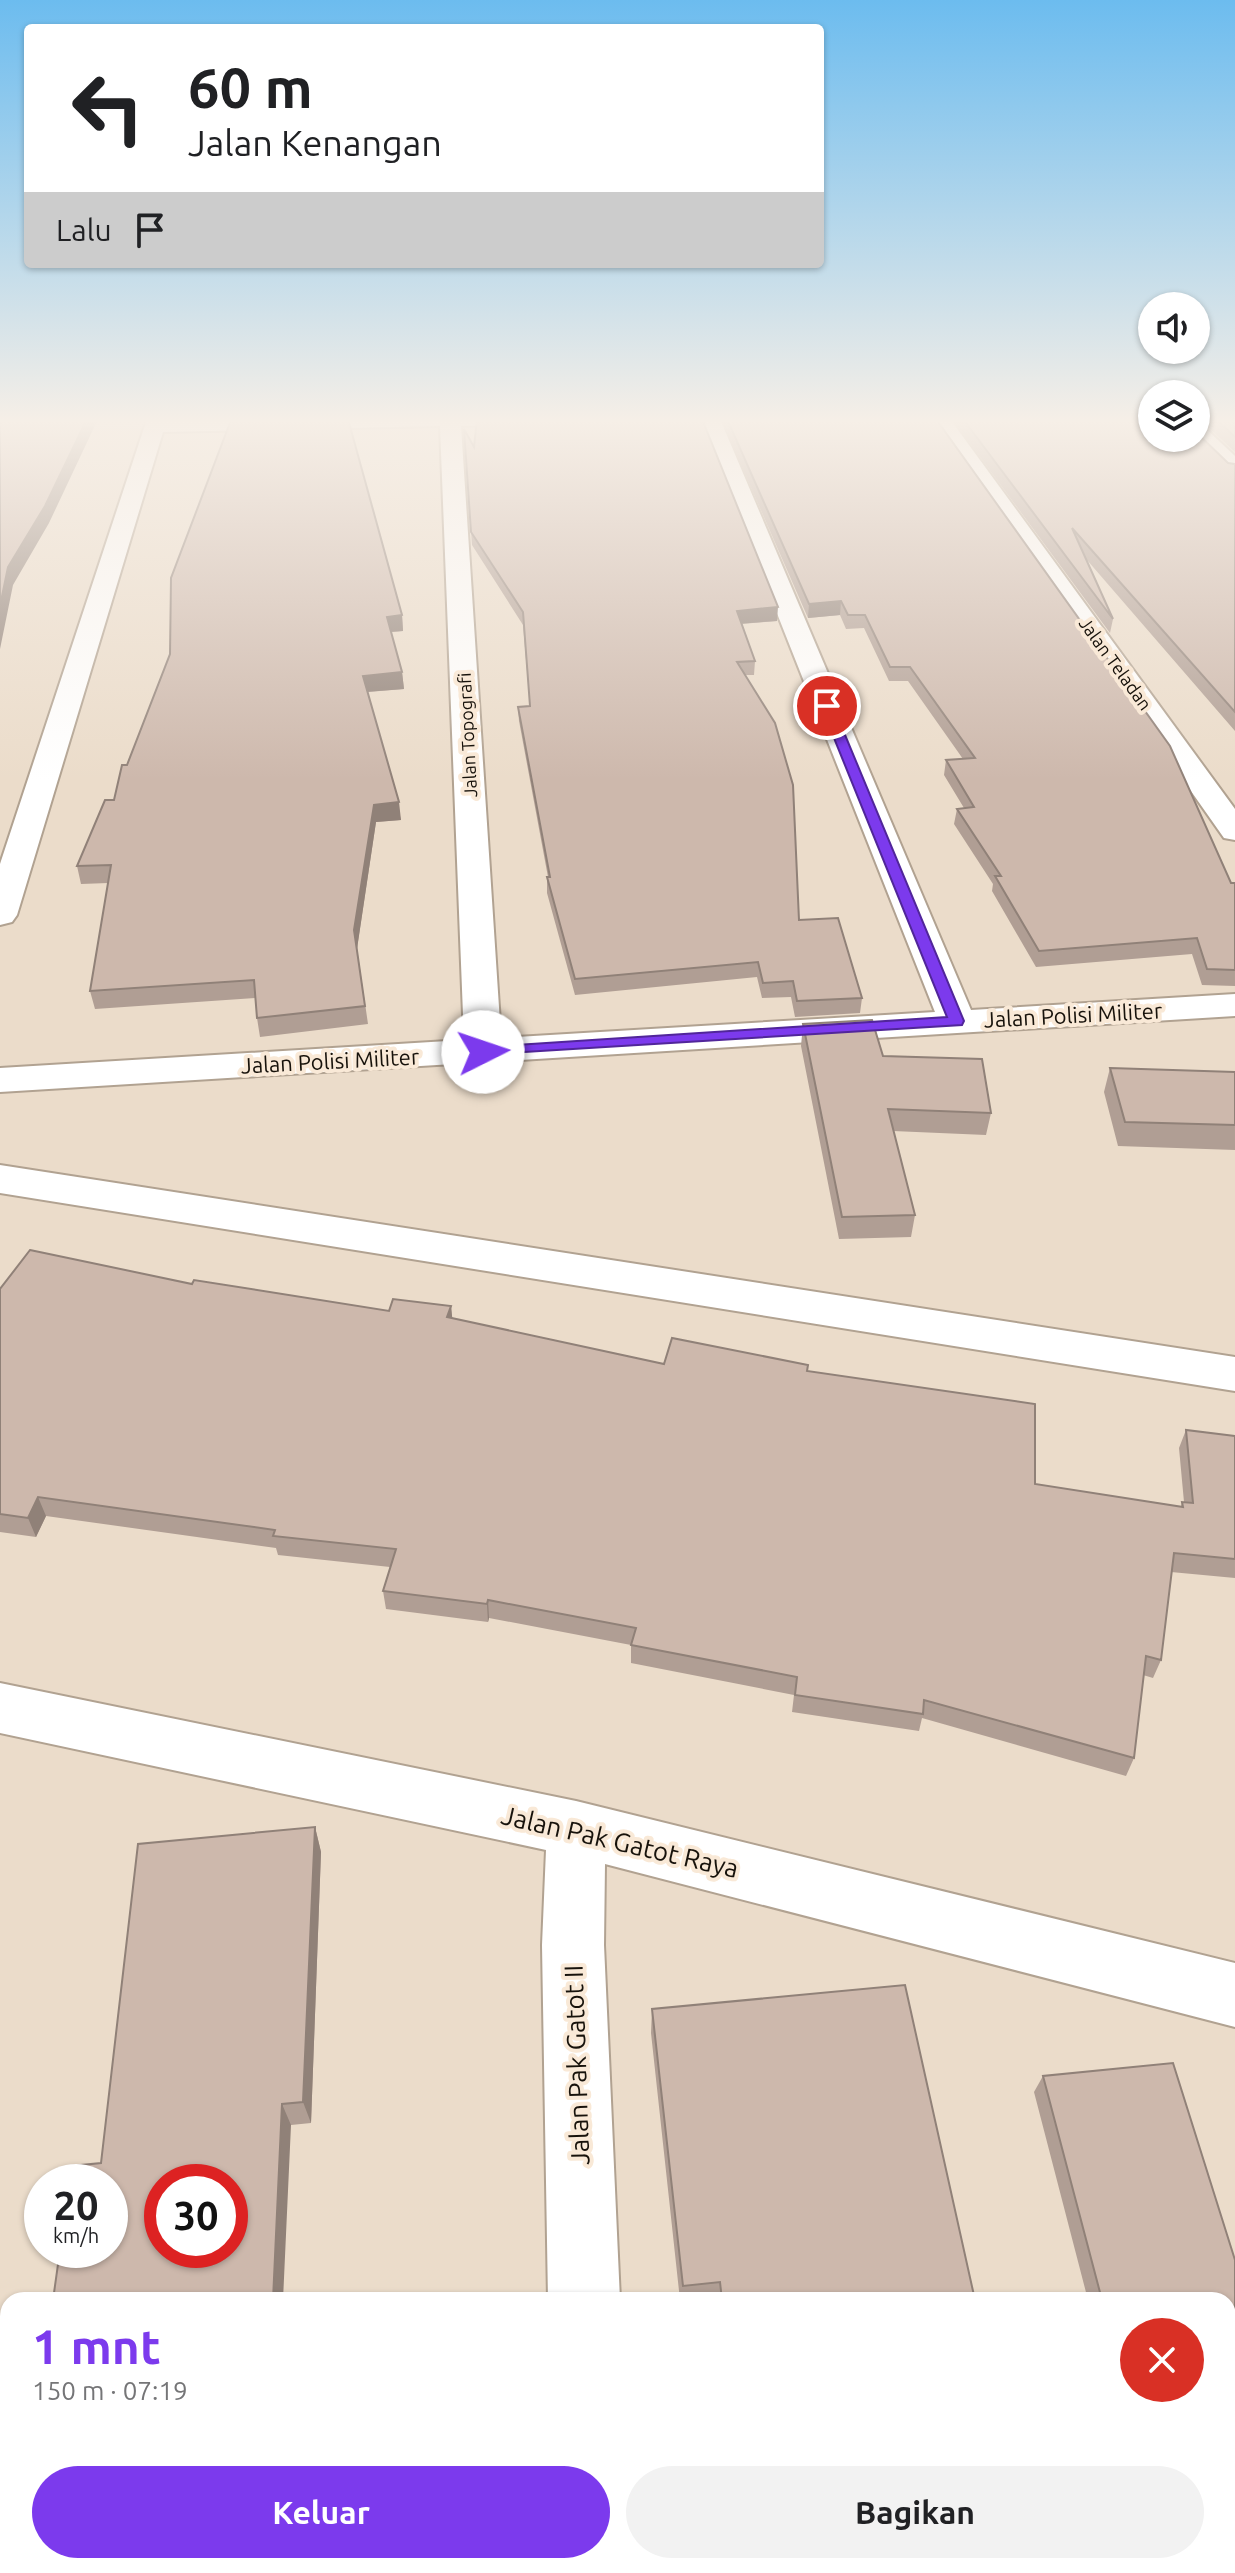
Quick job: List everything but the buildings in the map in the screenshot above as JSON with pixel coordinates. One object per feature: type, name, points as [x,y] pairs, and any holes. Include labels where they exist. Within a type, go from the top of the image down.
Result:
[{"type":"street","points":[[0,915],[119,539]]},
{"type":"street","name":"Jalan Topografi","points":[[456,539],[483,1052]]},
{"type":"street","points":[[759,539],[957,1021]]},
{"type":"street","name":"Jalan Teladan","points":[[1025,539],[1235,831]]},
{"type":"street","name":"Jalan Polisi Militer","points":[[0,1080],[1235,1005]]},
{"type":"street","points":[[0,1179],[1235,1374]]},
{"type":"street","name":"Jalan Pak Gatot Raya","points":[[0,1708],[576,1829],[1235,1995]]},
{"type":"street","name":"Jalan Pak Gatot II","points":[[576,1829],[573,1945],[584,2292]]},
{"type":"route","points":[[483,1052],[957,1021],[827,706]]}]
